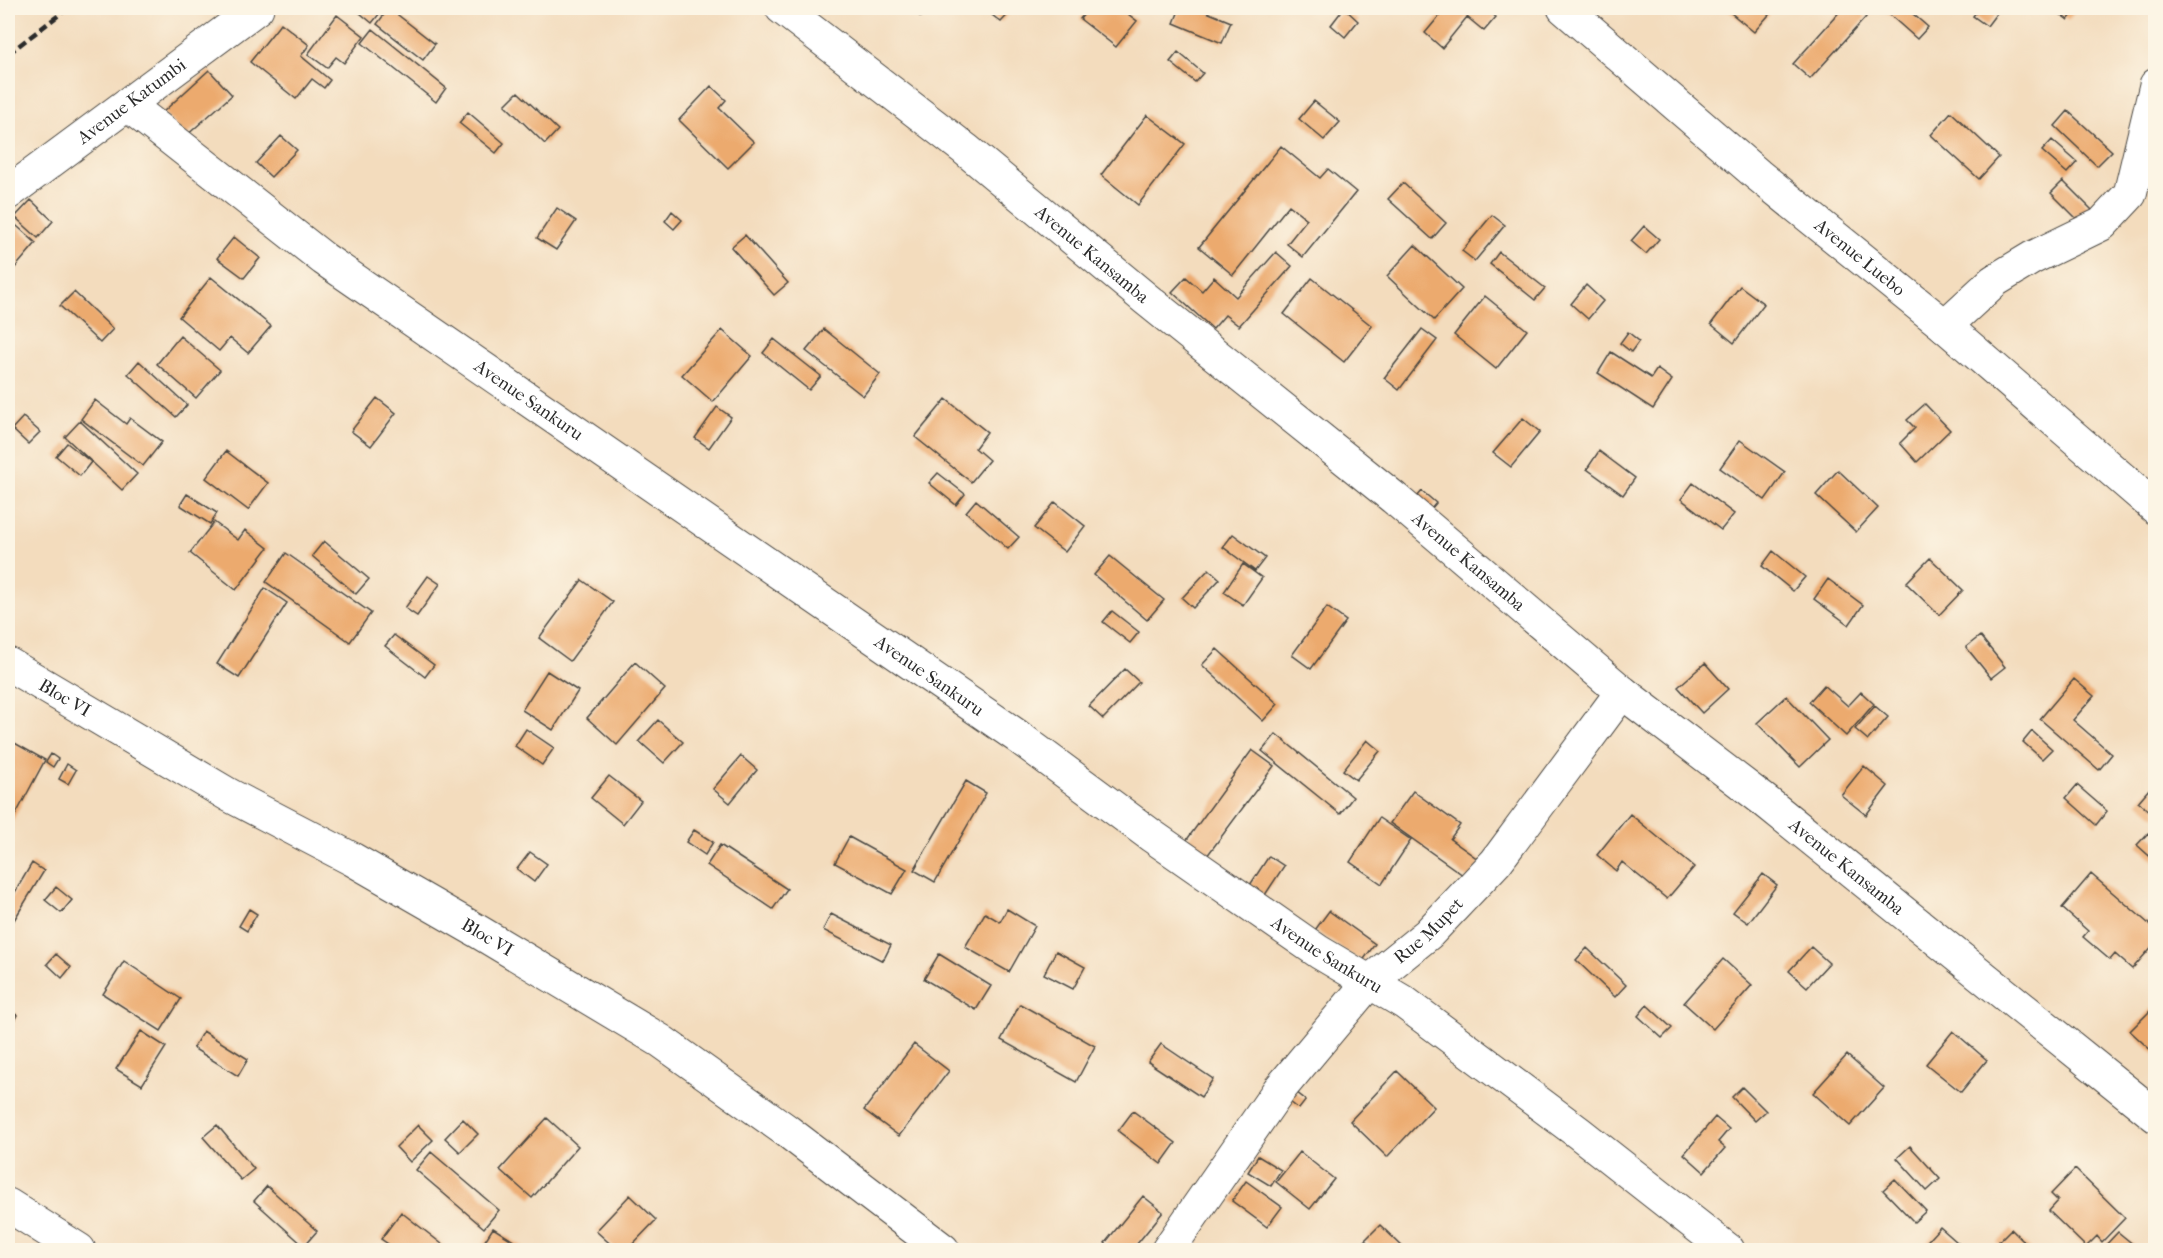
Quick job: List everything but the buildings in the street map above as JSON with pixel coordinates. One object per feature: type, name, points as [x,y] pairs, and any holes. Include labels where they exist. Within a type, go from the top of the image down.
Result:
[{"type":"street","name":"Avenue Katumbi","points":[[8,193],[257,8]]},
{"type":"street","name":"Avenue Kansamba","points":[[782,8],[965,149],[1146,299],[1394,498],[1622,693],[1810,837],[2156,1116]]},
{"type":"street","name":"Avenue Luebo","points":[[1564,8],[1758,175],[1945,326],[2156,508]]},
{"type":"street","points":[[1945,326],[1994,281],[2032,258],[2102,224],[2130,194],[2156,85]]},
{"type":"street","name":"Avenue Sankuru","points":[[128,105],[324,258],[1017,736],[1152,836],[1309,945],[1404,1003],[1570,1126],[1728,1251]]},
{"type":"street","name":"Bloc VI","points":[[8,664],[229,795],[352,859],[661,1041],[787,1131],[943,1251]]},
{"type":"street","name":"Rue Mupet","points":[[1168,1251],[1279,1090],[1370,981],[1428,934],[1496,862],[1622,693]]},
{"type":"street","points":[[8,1205],[79,1251]]},
{"type":"railway","points":[[8,54],[68,8]]}]
